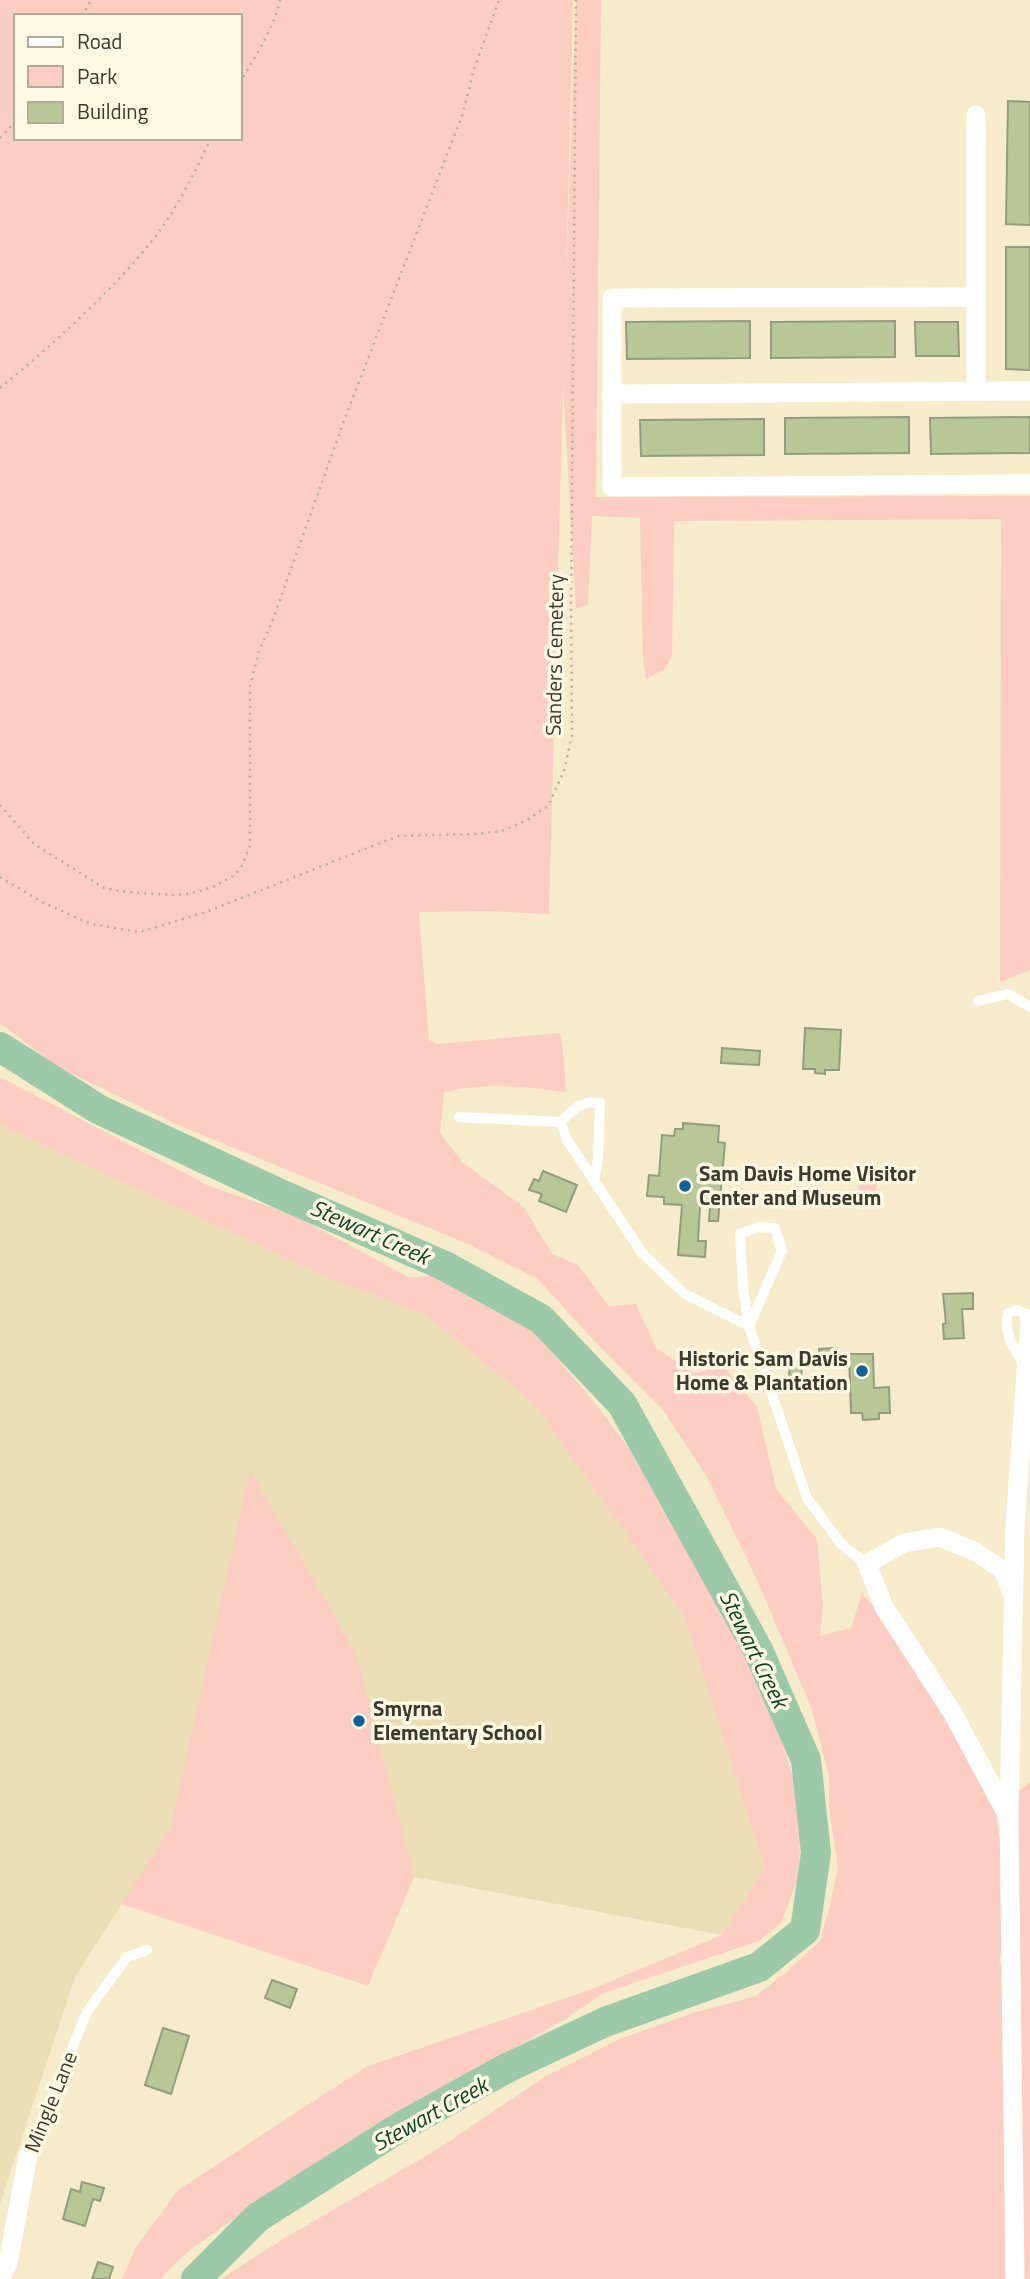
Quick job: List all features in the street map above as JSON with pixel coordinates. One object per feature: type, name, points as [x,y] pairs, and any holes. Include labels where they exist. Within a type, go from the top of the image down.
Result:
[{"type":"street","points":[[976,115],[976,392]]},
{"type":"street","points":[[976,297],[612,298],[612,486],[1030,484]]},
{"type":"street","points":[[612,394],[1030,391]]},
{"type":"street","points":[[1015,2279],[1009,1818],[1015,1525],[1027,1394],[1030,1318]]},
{"type":"street","points":[[1009,1818],[952,1712],[884,1607],[867,1564],[904,1543],[940,1537],[976,1552],[1004,1571],[1013,1596]]},
{"type":"street","name":"Mingle Lane","points":[[1,2279],[8,2263],[28,2156]]},
{"type":"lane","points":[[978,1001],[1008,994],[1030,1007]]},
{"type":"lane","points":[[561,1122],[572,1110],[588,1101],[600,1103],[598,1159],[594,1181]]},
{"type":"lane","points":[[459,1117],[561,1122]]},
{"type":"lane","points":[[561,1122],[567,1140],[642,1253],[685,1294],[749,1326]]},
{"type":"lane","points":[[749,1326],[782,1251],[775,1228],[758,1227],[740,1234],[743,1288],[749,1326],[807,1498],[842,1545],[867,1564]]},
{"type":"lane","name":"Mingle Lane","points":[[28,2156],[87,2012],[127,1957],[147,1950]]},
{"type":"path","points":[[242,79],[278,10],[279,0]]},
{"type":"path","points":[[0,805],[34,844],[104,888],[157,894],[189,894],[223,882],[241,868],[250,846],[250,686],[259,651],[391,296],[457,129],[474,69],[499,0]]},
{"type":"path","name":"Sanders Cemetery","points":[[0,877],[42,902],[91,924],[140,932],[206,912],[398,836],[502,831],[527,820],[548,806],[564,771],[572,735],[576,0]]},
{"type":"path","points":[[0,138],[14,123]]},
{"type":"path","points":[[0,388],[57,339],[156,236],[191,181],[210,140]]},
{"type":"shaded area","name":"Smyrna Elementary School","points":[[0,1125],[331,1279],[426,1315],[534,1404],[684,1616],[765,1868],[722,1935],[414,1877],[171,1827],[75,1977],[0,2204]]},
{"type":"green space","points":[[0,0],[573,0],[566,279],[576,0],[601,0],[596,497],[1030,496],[1030,970],[1000,982],[1001,519],[674,521],[672,655],[666,668],[646,679],[643,659],[640,518],[592,516],[588,604],[576,609],[563,383],[549,914],[419,912],[429,1040],[437,1044],[560,1033],[566,1092],[505,1086],[444,1092],[440,1133],[463,1163],[524,1207],[552,1254],[578,1265],[609,1306],[636,1304],[656,1348],[694,1373],[724,1367],[757,1407],[776,1489],[817,1539],[823,1607],[820,1636],[851,1628],[862,1594],[877,1610],[953,1725],[995,1806],[1001,1848],[1005,1927],[999,1966],[1014,1949],[1009,1818],[1020,1791],[1030,1781],[1030,2279],[221,2279],[288,2236],[438,2149],[546,2076],[620,2039],[693,2013],[756,1996],[785,1973],[820,1941],[831,1902],[838,1867],[829,1808],[829,1776],[811,1707],[754,1573],[707,1477],[663,1410],[594,1341],[538,1279],[466,1243],[178,1125],[58,1067],[0,1023]]},
{"type":"green space","points":[[0,1077],[209,1186],[294,1215],[410,1278],[442,1274],[459,1287],[525,1321],[591,1398],[628,1447],[745,1639],[774,1717],[801,1803],[799,1876],[781,1923],[759,1941],[604,1993],[562,2021],[318,2163],[197,2245],[177,2261],[161,2279],[122,2279],[136,2247],[178,2190],[366,2067],[595,1988],[722,1935],[765,1868],[684,1616],[534,1404],[426,1315],[331,1279],[0,1125]]},
{"type":"green space","points":[[859,1179],[877,1180],[876,1197],[858,1196]]},
{"type":"green space","points":[[250,1471],[356,1653],[414,1877],[368,1986],[121,1904],[171,1826]]},
{"type":"building","points":[[1008,101],[1030,102],[1030,225],[1006,224]]},
{"type":"building","points":[[1006,247],[1030,247],[1030,370],[1006,369]]},
{"type":"building","points":[[750,321],[750,358],[627,359],[626,322]]},
{"type":"building","points":[[895,321],[895,357],[771,358],[771,322]]},
{"type":"building","points":[[915,322],[958,322],[959,356],[916,356]]},
{"type":"building","points":[[909,417],[909,453],[785,454],[785,418]]},
{"type":"building","points":[[1030,417],[1030,453],[931,454],[930,418]]},
{"type":"building","points":[[764,419],[764,455],[641,456],[640,420]]},
{"type":"building","points":[[805,1028],[841,1030],[839,1070],[825,1070],[825,1074],[815,1073],[815,1069],[803,1069]]},
{"type":"building","points":[[722,1048],[760,1051],[759,1065],[721,1063]]},
{"type":"building","name":"Sam Davis Home Visitor Center and Museum","points":[[683,1123],[719,1126],[718,1142],[725,1143],[718,1221],[709,1221],[710,1207],[700,1206],[698,1241],[706,1241],[705,1257],[678,1255],[682,1205],[664,1204],[664,1197],[647,1196],[649,1175],[659,1176],[662,1135],[674,1136],[675,1129],[683,1129]]},
{"type":"building","points":[[543,1171],[577,1185],[566,1212],[539,1201],[542,1194],[529,1190],[534,1179],[539,1181]]},
{"type":"building","points":[[973,1293],[973,1309],[962,1309],[964,1338],[944,1339],[943,1324],[946,1323],[943,1294]]},
{"type":"building","points":[[834,1348],[835,1363],[820,1364],[819,1349]]},
{"type":"building","name":"Historic Sam Davis Home & Plantation","points":[[849,1354],[873,1354],[874,1388],[889,1387],[890,1413],[879,1413],[879,1419],[863,1420],[862,1413],[851,1413]]},
{"type":"building","points":[[790,1364],[802,1365],[801,1378],[789,1376]]},
{"type":"building","points":[[272,1980],[297,1989],[290,2008],[265,1998]]},
{"type":"building","points":[[163,2028],[189,2036],[171,2094],[145,2085]]},
{"type":"building","points":[[82,2182],[104,2188],[100,2201],[93,2199],[85,2226],[63,2219],[71,2189],[80,2192]]},
{"type":"building","points":[[98,2262],[113,2267],[109,2279],[92,2279]]},
{"type":"waterway","name":"Stewart Creek","points":[[0,1047],[98,1109],[278,1193],[445,1266],[541,1319],[622,1404],[758,1650],[806,1760],[816,1853],[805,1930],[759,1967],[605,2022],[509,2067],[402,2126],[258,2217],[196,2279]]},
{"type":"place","name":"Sam Davis Home Visitor Center and Museum","points":[[685,1186]]},
{"type":"place","name":"Historic Sam Davis Home & Plantation","points":[[862,1371]]},
{"type":"place","name":"Smyrna Elementary School","points":[[359,1721]]}]
